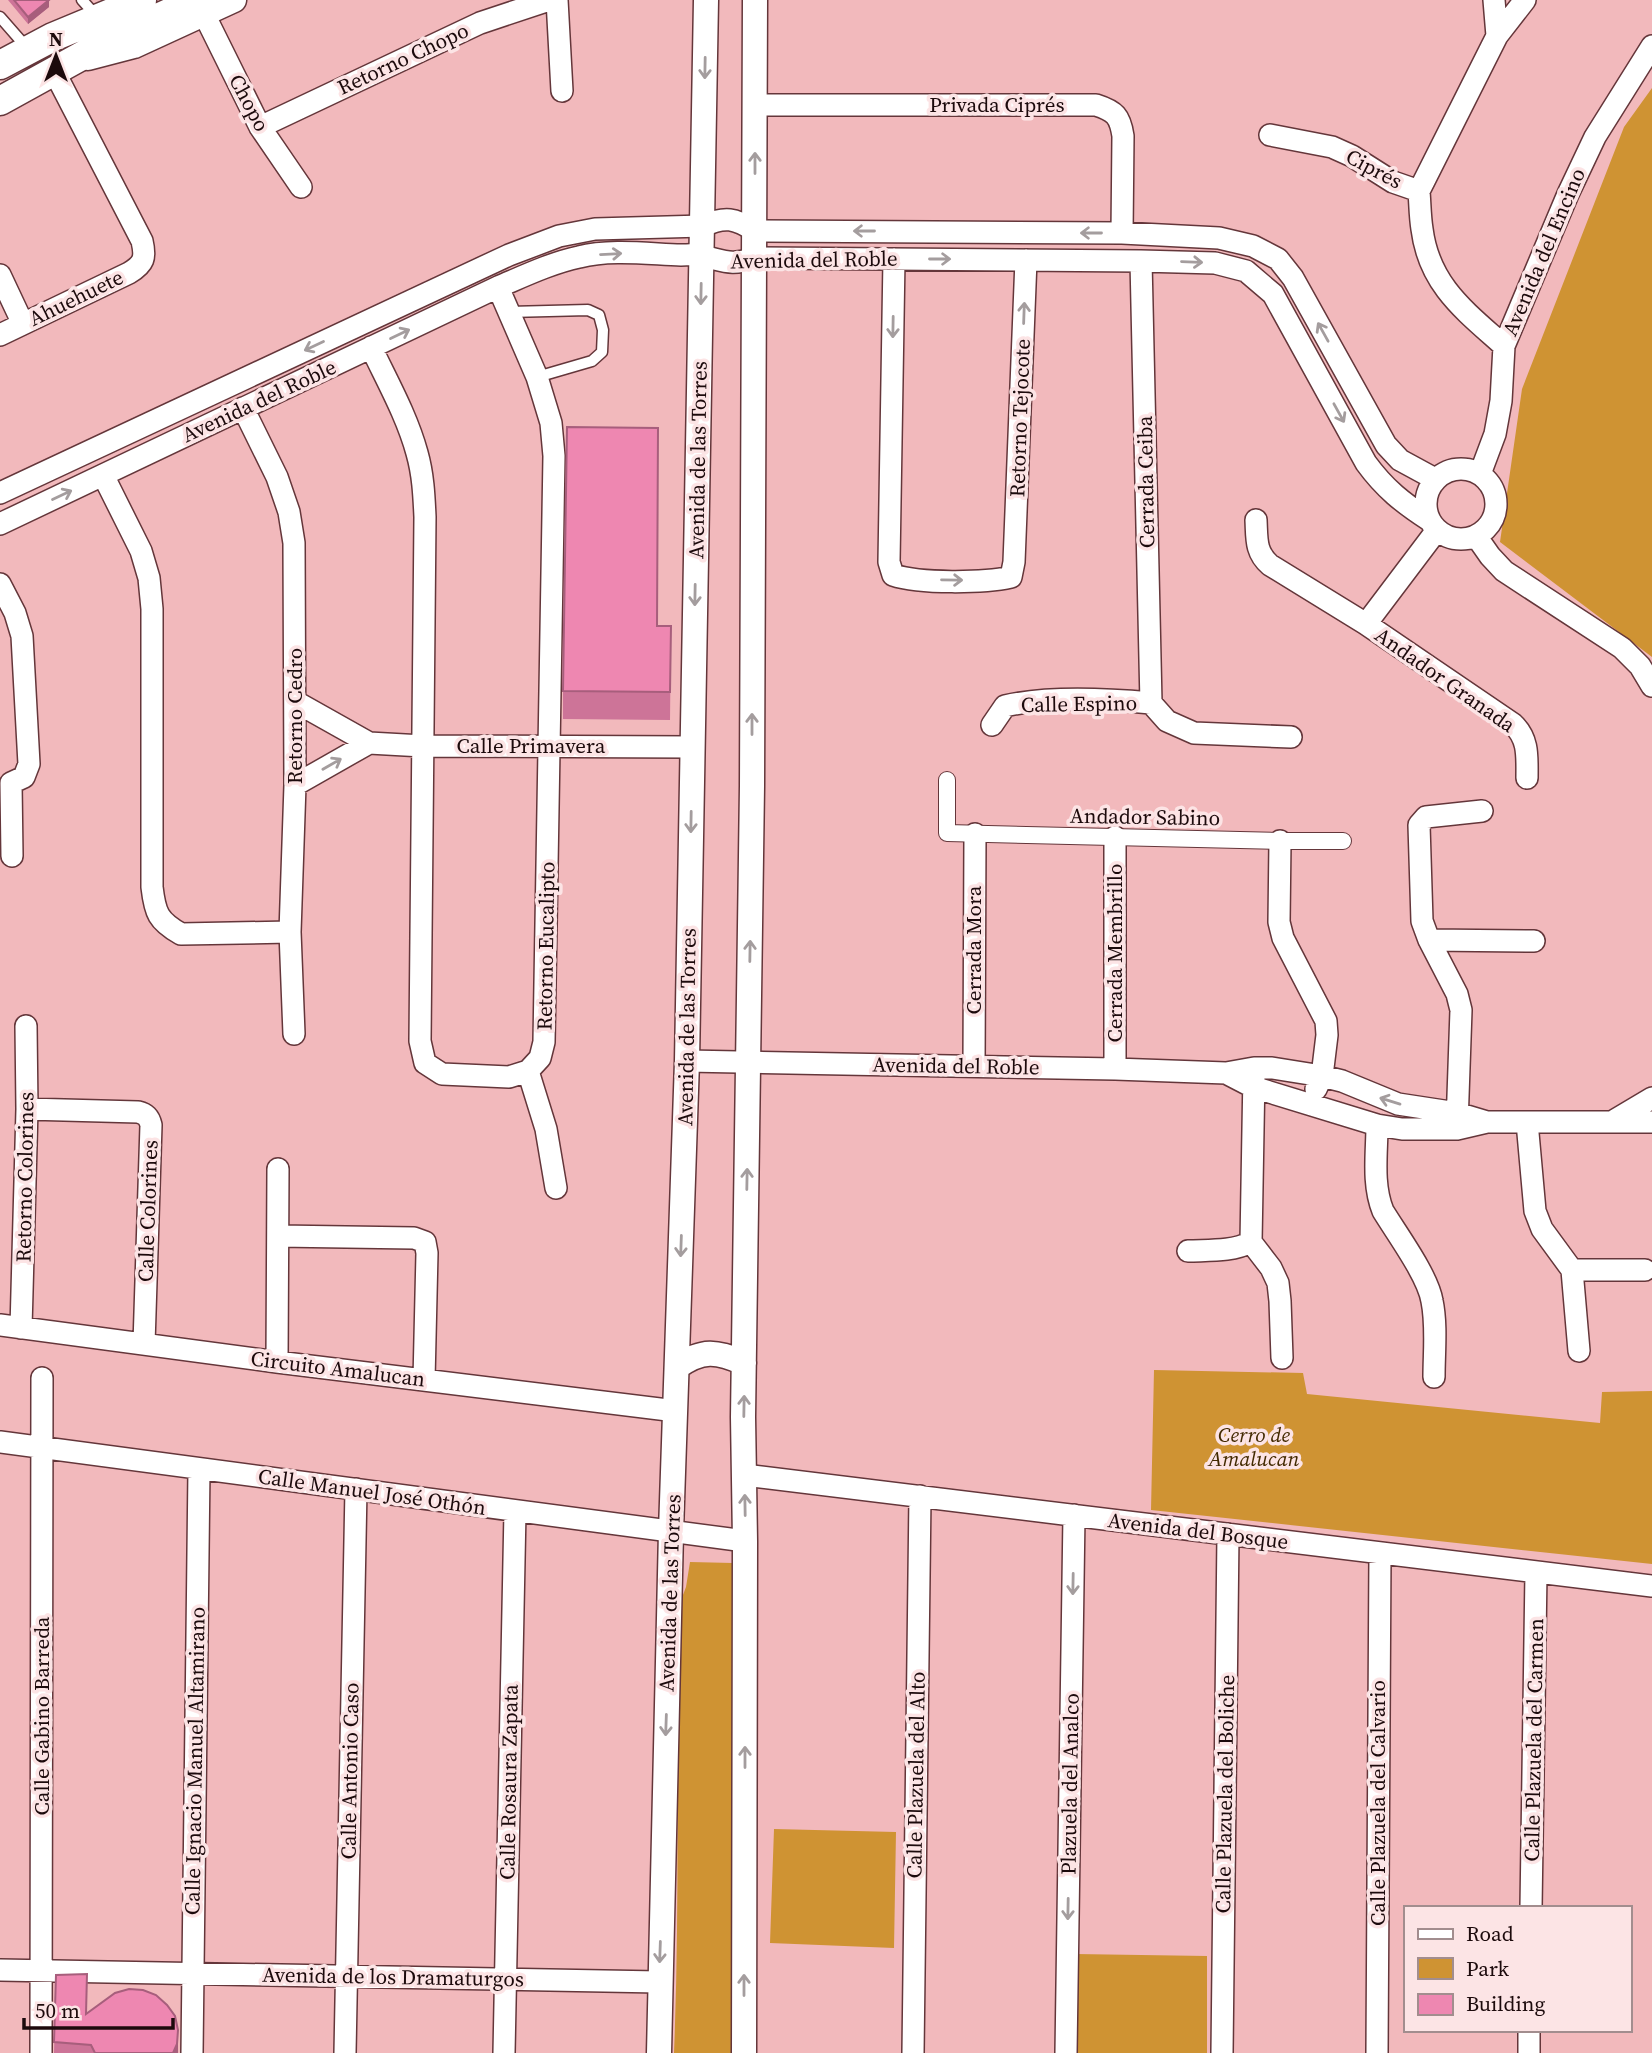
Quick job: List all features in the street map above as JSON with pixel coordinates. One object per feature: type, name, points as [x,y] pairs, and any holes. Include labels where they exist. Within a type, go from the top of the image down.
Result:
[{"type":"main road","points":[[0,65],[101,13],[142,0]]},
{"type":"main road","points":[[101,13],[200,7]]},
{"type":"main road","points":[[0,101],[64,66],[101,13]]},
{"type":"street","points":[[64,66],[134,46],[200,7],[234,0]]},
{"type":"street","name":"Retorno Chopo","points":[[260,127],[480,23],[549,0]]},
{"type":"street","points":[[557,0],[562,91]]},
{"type":"street","name":"Avenida de las Torres","points":[[659,2053],[671,1531],[687,1061],[706,0]]},
{"type":"street","points":[[744,2053],[744,1363],[749,1062],[755,0]]},
{"type":"street","points":[[1494,0],[1497,36]]},
{"type":"street","points":[[1419,191],[1497,36],[1525,0]]},
{"type":"street","name":"Chopo","points":[[200,7],[260,127],[301,187]]},
{"type":"street","name":"Avenida del Encino","points":[[1480,474],[1495,434],[1501,401],[1504,346],[1595,136],[1652,46]]},
{"type":"street","name":"Ahuehuete","points":[[0,335],[130,273],[142,265],[145,255],[142,241],[64,66]]},
{"type":"street","name":"Privada Ciprés","points":[[755,106],[1096,105],[1111,110],[1121,122],[1123,136],[1122,233]]},
{"type":"street","name":"Ciprés","points":[[1270,135],[1332,147],[1352,156],[1393,182],[1419,191],[1422,230],[1428,256],[1440,283],[1455,302],[1504,346]]},
{"type":"street","name":"Avenida del Roble","points":[[0,493],[509,255],[559,236],[595,229],[703,226],[715,220],[729,219],[755,231],[1122,233],[1219,238],[1253,246],[1278,258],[1293,278],[1386,445],[1400,460],[1435,480]]},
{"type":"street","name":"Avenida del Roble","points":[[0,524],[498,287],[580,256],[617,253],[702,255],[715,261],[729,262],[743,262],[755,258],[894,258],[1215,263],[1245,271],[1273,294],[1366,463],[1381,484],[1433,525]]},
{"type":"street","name":"Retorno Tejocote","points":[[894,258],[889,562],[893,575],[908,580],[994,581],[1011,577],[1014,562],[1026,260]]},
{"type":"street","name":"Cerrada Ceiba","points":[[1141,261],[1151,703]]},
{"type":"street","points":[[0,275],[23,324]]},
{"type":"street","name":"Retorno Eucalipto","points":[[498,287],[537,377],[551,423],[554,456],[544,1042],[540,1058],[528,1071]]},
{"type":"street","points":[[371,347],[409,431],[423,484],[425,517],[420,1041],[425,1063],[442,1074],[509,1077],[528,1071],[546,1129],[556,1188]]},
{"type":"street","name":"Retorno Cedro","points":[[243,408],[276,477],[289,512],[294,542],[296,702],[290,932],[293,1034]]},
{"type":"street","points":[[1465,469],[1480,474],[1491,485],[1496,499],[1495,513],[1488,527],[1476,536],[1465,539],[1449,537],[1433,525],[1426,510],[1429,488],[1435,480],[1449,471],[1465,469]]},
{"type":"street","points":[[103,475],[141,551],[149,578],[152,609],[152,887],[155,908],[166,925],[181,934],[290,932]]},
{"type":"street","name":"Andador Granada","points":[[1256,520],[1258,551],[1270,565],[1366,624],[1520,731],[1527,749],[1527,778]]},
{"type":"street","points":[[1366,624],[1433,525]]},
{"type":"street","points":[[1476,536],[1504,571],[1622,648],[1640,666],[1652,686]]},
{"type":"street","points":[[0,584],[15,613],[22,636],[29,764],[24,777],[5,783],[12,856]]},
{"type":"street","name":"Calle Espino","points":[[992,725],[1005,706],[1028,701],[1125,701],[1151,703],[1167,721],[1194,733],[1291,737]]},
{"type":"street","name":"Calle Primavera","points":[[296,702],[369,743],[423,746],[692,747]]},
{"type":"street","points":[[295,785],[369,743]]},
{"type":"street","name":"Andador Sabino","points":[[947,780],[947,833],[1343,841]]},
{"type":"street","points":[[1457,1121],[1461,1010],[1457,994],[1422,921],[1419,825],[1426,817],[1482,811]]},
{"type":"street","name":"Cerrada Mora","points":[[974,1066],[975,834]]},
{"type":"street","name":"Cerrada Membrillo","points":[[1115,838],[1115,1069]]},
{"type":"street","points":[[1280,841],[1279,922],[1283,938],[1326,1021],[1332,1079],[1316,1091],[1326,1110]]},
{"type":"street","points":[[1429,940],[1534,941]]},
{"type":"street","name":"Retorno Colorines","points":[[11,1327],[27,1109],[26,1026]]},
{"type":"street","name":"Avenida del Roble","points":[[687,1061],[1226,1073],[1254,1077],[1326,1110],[1377,1125],[1425,1130],[1457,1121]]},
{"type":"street","name":"Avenida del Roble","points":[[1254,1077],[1288,1069],[1332,1079],[1398,1104],[1457,1121],[1652,1122]]},
{"type":"street","points":[[1254,1077],[1251,1242],[1271,1268],[1278,1283],[1282,1358]]},
{"type":"street","points":[[1614,1121],[1652,1098]]},
{"type":"street","name":"Calle Colorines","points":[[27,1109],[138,1112],[149,1119],[151,1125],[144,1344]]},
{"type":"street","points":[[1527,1122],[1535,1211],[1542,1229],[1572,1270],[1579,1351]]},
{"type":"street","points":[[1377,1125],[1378,1198],[1428,1286],[1432,1300],[1434,1377]]},
{"type":"street","points":[[277,1362],[278,1169]]},
{"type":"street","points":[[278,1236],[414,1238],[425,1242],[424,1380]]},
{"type":"street","points":[[1188,1251],[1230,1249],[1251,1242]]},
{"type":"street","points":[[1572,1270],[1645,1270]]},
{"type":"street","name":"Circuito Amalucan","points":[[11,1327],[676,1411]]},
{"type":"street","points":[[677,1367],[691,1357],[708,1353],[725,1354],[744,1363]]},
{"type":"street","name":"Calle Gabino Barreda","points":[[41,2053],[42,1378]]},
{"type":"street","name":"Calle Manuel José Othón","points":[[0,1442],[745,1541]]},
{"type":"street","name":"Calle Ignacio Manuel Altamirano","points":[[192,2053],[199,1469]]},
{"type":"street","name":"Avenida del Bosque","points":[[744,1475],[1652,1586]]},
{"type":"street","name":"Calle Antonio Caso","points":[[345,2053],[356,1489]]},
{"type":"street","name":"Calle Plazuela del Alto","points":[[913,2053],[920,1496]]},
{"type":"street","name":"Calle Rosaura Zapata","points":[[504,2053],[515,1511]]},
{"type":"street","name":"Plazuela del Analco","points":[[1066,2053],[1074,1515]]},
{"type":"street","name":"Calle Plazuela del Boliche","points":[[1222,2053],[1228,1534]]},
{"type":"street","name":"Calle Plazuela del Calvario","points":[[1377,2053],[1380,1553]]},
{"type":"street","name":"Calle Plazuela del Carmen","points":[[1531,1906],[1536,1572]]},
{"type":"street","name":"Avenida de los Dramaturgos","points":[[0,1970],[660,1982]]},
{"type":"street","points":[[1529,2032],[1529,2053]]},
{"type":"lane","points":[[0,17],[41,43]]},
{"type":"lane","points":[[509,312],[588,310],[599,315],[603,330],[602,352],[592,361],[537,377]]},
{"type":"green space","points":[[1652,88],[1652,657],[1500,542],[1522,389],[1624,127]]},
{"type":"green space","name":"Cerro de Amalucan","points":[[1154,1370],[1303,1373],[1307,1394],[1600,1423],[1602,1392],[1652,1391],[1652,1564],[1151,1510]]},
{"type":"green space","points":[[690,1562],[733,1563],[735,2053],[674,2053],[678,1608],[686,1587]]},
{"type":"green space","points":[[774,1829],[896,1832],[894,1948],[770,1943]]},
{"type":"green space","points":[[1075,1954],[1207,1956],[1207,2053],[1077,2053]]},
{"type":"building","points":[[14,0],[49,0],[28,17]]},
{"type":"building","points":[[567,427],[658,428],[657,626],[671,626],[670,692],[563,691]]},
{"type":"building","points":[[87,1974],[86,2014],[115,1993],[129,1989],[156,1995],[167,2005],[175,2016],[178,2030],[173,2053],[95,2053],[91,2045],[54,2042],[56,1975]]}]
